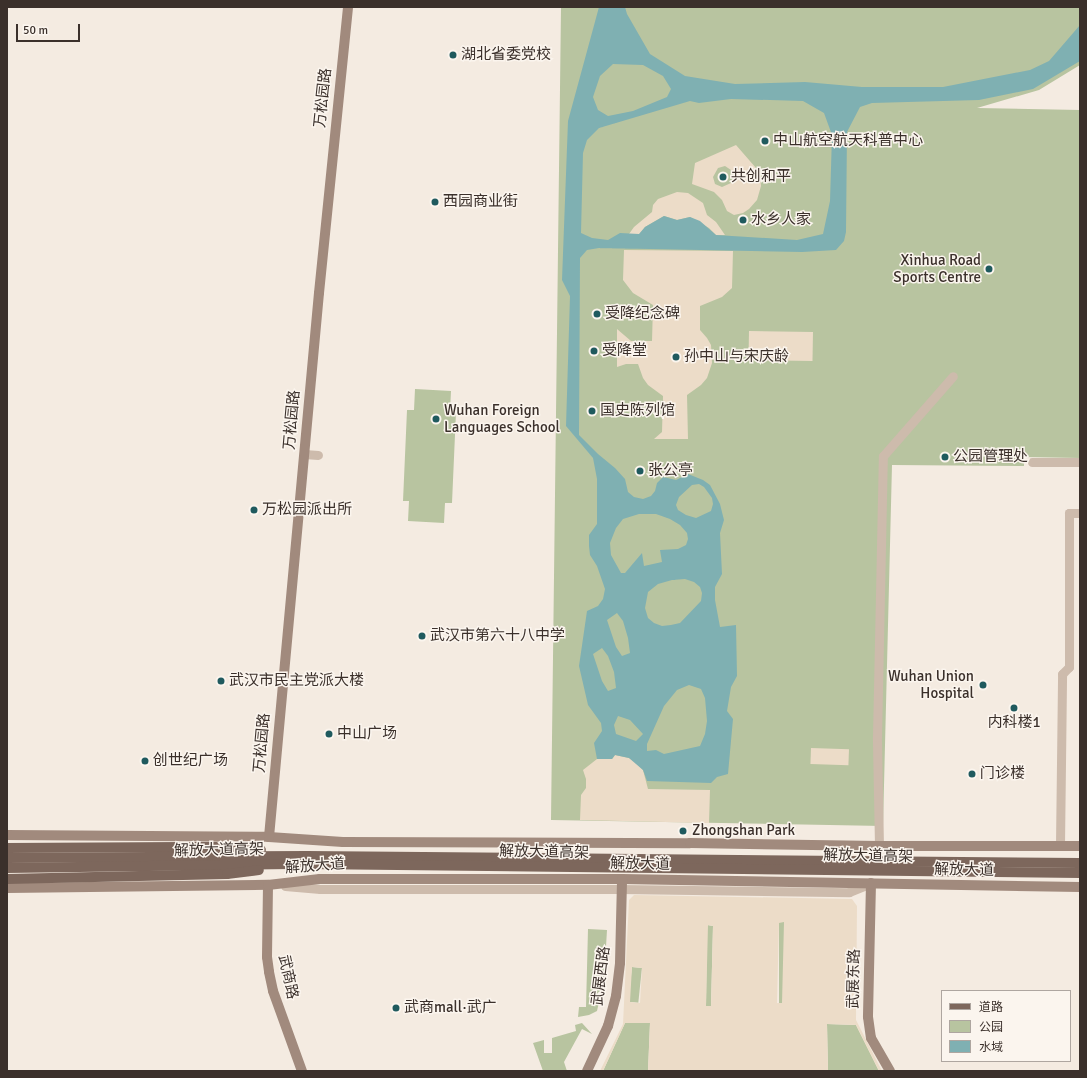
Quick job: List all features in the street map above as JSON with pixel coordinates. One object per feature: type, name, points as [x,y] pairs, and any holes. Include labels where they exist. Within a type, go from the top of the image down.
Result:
[{"type":"main road","name":"万松园路","points":[[269,837],[304,454],[348,7]]},
{"type":"main road","name":"解放大道","points":[[7,835],[269,837],[343,842],[1080,846]]},
{"type":"main road","points":[[7,848],[228,847],[307,860]]},
{"type":"main road","name":"解放大道高架","points":[[7,858],[1080,863]]},
{"type":"main road","points":[[7,879],[238,873],[307,860]]},
{"type":"main road","name":"解放大道高架","points":[[7,868],[307,860],[1080,873]]},
{"type":"main road","name":"解放大道","points":[[7,888],[268,885],[320,879],[621,884],[871,883],[1080,887]]},
{"type":"main road","name":"武展东路","points":[[871,883],[868,1017],[871,1038],[890,1071]]},
{"type":"main road","name":"武展西路","points":[[587,1071],[608,1026],[616,996],[620,963],[621,884]]},
{"type":"main road","name":"武商路","points":[[268,885],[267,957],[269,972],[273,991],[302,1071]]},
{"type":"street","points":[[879,846],[877,737],[883,456],[953,376]]},
{"type":"street","points":[[304,454],[318,456]]},
{"type":"street","points":[[1032,462],[1080,462]]},
{"type":"street","points":[[1060,845],[1062,674],[1069,667],[1069,513],[1080,514]]},
{"type":"green space","name":"Zhongshan Park","points":[[561,7],[1080,7],[1080,65],[1039,90],[977,108],[1080,110],[1080,458],[1024,457],[1024,466],[892,465],[883,826],[551,820]]},
{"type":"green space","points":[[415,389],[451,391],[450,412],[456,412],[452,503],[445,503],[444,523],[408,521],[409,501],[403,501],[407,410],[414,410]]},
{"type":"green space","points":[[779,922],[784,922],[784,1003],[779,1003]]},
{"type":"green space","points":[[707,925],[713,926],[711,1006],[706,1006]]},
{"type":"green space","points":[[588,929],[607,930],[604,980],[597,1011],[589,1015],[578,1017],[579,1007],[586,1007]]},
{"type":"green space","points":[[632,967],[642,968],[638,1003],[628,1002]]},
{"type":"green space","points":[[582,1023],[592,1034],[582,1029],[564,1062],[567,1071],[543,1071],[533,1043],[544,1040],[544,1053],[552,1053],[552,1038],[576,1031],[575,1025]]},
{"type":"green space","points":[[625,1023],[650,1023],[648,1071],[603,1071]]},
{"type":"green space","points":[[827,1024],[856,1025],[879,1071],[828,1071]]},
{"type":"shaded area","points":[[736,145],[756,168],[760,175],[761,186],[757,200],[743,213],[734,215],[727,211],[722,200],[714,192],[692,184],[695,163]],"holes":[[[725,166],[731,170],[734,176],[731,183],[722,187],[715,184],[713,177],[718,168]]]},
{"type":"shaded area","points":[[677,192],[688,193],[703,203],[707,215],[716,222],[725,235],[716,235],[709,228],[690,217],[677,220],[664,216],[645,227],[639,235],[629,234],[634,227],[652,212],[653,205],[658,199]]},
{"type":"shaded area","points":[[624,250],[733,251],[732,288],[722,297],[700,306],[700,330],[711,345],[712,363],[707,378],[701,385],[687,395],[688,439],[654,439],[662,432],[663,396],[648,385],[643,378],[638,364],[626,364],[617,367],[617,329],[631,341],[652,341],[653,305],[633,293],[623,280]]},
{"type":"shaded area","points":[[749,331],[813,332],[812,361],[748,360]]},
{"type":"shaded area","points":[[811,748],[849,749],[848,765],[810,764]]},
{"type":"shaded area","points":[[615,755],[629,758],[643,770],[648,789],[710,790],[709,823],[580,820],[581,795],[586,788],[586,779],[583,770],[597,759],[612,759]]},
{"type":"shaded area","points":[[634,895],[852,899],[857,906],[856,1020],[882,1071],[879,1071],[856,1025],[827,1024],[828,1071],[648,1071],[650,1023],[625,1023],[603,1071],[600,1071],[623,1024],[629,900]],"holes":[[[784,922],[782,1003],[777,1003],[779,923]],[[708,925],[713,926],[711,1006],[706,1006]],[[632,967],[642,968],[640,1003],[630,1002]]]},
{"type":"water","points":[[599,7],[625,7],[627,14],[650,54],[685,76],[735,84],[805,82],[862,87],[943,87],[1030,70],[1049,61],[1080,25],[1080,61],[1033,89],[979,100],[872,103],[860,107],[847,132],[846,232],[844,241],[836,250],[802,252],[599,248],[587,250],[580,258],[579,435],[625,479],[628,492],[634,497],[643,499],[651,496],[655,491],[657,483],[663,477],[676,480],[688,474],[703,480],[710,485],[720,504],[724,520],[720,533],[722,574],[715,587],[715,600],[720,627],[736,625],[737,676],[731,687],[727,711],[733,719],[728,774],[717,777],[711,783],[647,781],[643,770],[629,758],[615,755],[612,759],[597,759],[594,743],[602,731],[601,723],[588,705],[579,666],[587,611],[598,606],[603,599],[605,589],[597,566],[590,555],[589,546],[589,535],[597,524],[597,479],[593,458],[566,426],[570,296],[562,280],[568,121]],"holes":[[[613,64],[643,65],[663,76],[671,89],[667,97],[633,111],[608,116],[598,110],[593,97],[600,76]],[[731,99],[803,101],[824,113],[832,135],[830,201],[823,234],[797,240],[716,235],[700,221],[690,217],[677,220],[664,216],[645,227],[639,234],[620,233],[608,240],[592,238],[581,233],[583,153],[587,140],[599,128],[690,101],[699,103]],[[699,484],[704,487],[712,498],[713,504],[711,511],[696,518],[686,515],[678,510],[676,505],[679,497],[692,485]],[[639,514],[656,514],[670,519],[680,525],[687,533],[688,539],[686,545],[678,549],[660,550],[662,562],[644,566],[642,553],[625,573],[621,573],[611,555],[610,543],[616,528],[623,519]],[[685,579],[694,582],[700,587],[702,593],[701,601],[680,623],[662,626],[654,623],[648,618],[645,608],[648,592],[658,584],[672,580]],[[617,613],[623,621],[628,638],[630,653],[622,656],[616,647],[607,620]],[[602,648],[608,656],[614,672],[616,688],[608,691],[602,681],[593,654]],[[689,685],[701,689],[705,698],[707,721],[705,734],[700,746],[664,754],[656,750],[647,751],[647,744],[664,706],[677,690]],[[618,716],[630,720],[643,734],[636,741],[616,734],[614,725]]]},
{"type":"place","name":"湖北省委党校","points":[[453,55]]},
{"type":"place","name":"中山航空航天科普中心","points":[[765,141]]},
{"type":"place","name":"共创和平","points":[[723,177]]},
{"type":"place","name":"西园商业街","points":[[435,202]]},
{"type":"place","name":"水乡人家","points":[[743,220]]},
{"type":"place","name":"Xinhua Road Sports Centre","points":[[989,269]]},
{"type":"place","name":"受降纪念碑","points":[[597,314]]},
{"type":"place","name":"受降堂","points":[[594,351]]},
{"type":"place","name":"孙中山与宋庆龄","points":[[676,357]]},
{"type":"place","name":"国史陈列馆","points":[[592,411]]},
{"type":"place","name":"Wuhan Foreign Languages School","points":[[436,419]]},
{"type":"place","name":"公园管理处","points":[[945,457]]},
{"type":"place","name":"张公亭","points":[[640,471]]},
{"type":"place","name":"万松园派出所","points":[[254,510]]},
{"type":"place","name":"武汉市第六十八中学","points":[[422,636]]},
{"type":"place","name":"武汉市民主党派大楼","points":[[221,681]]},
{"type":"place","name":"Wuhan Union Hospital","points":[[983,685]]},
{"type":"place","name":"内科楼1","points":[[1014,708]]},
{"type":"place","name":"中山广场","points":[[329,734]]},
{"type":"place","name":"创世纪广场","points":[[145,761]]},
{"type":"place","name":"门诊楼","points":[[972,774]]},
{"type":"place","name":"Zhongshan Park","points":[[683,831]]},
{"type":"place","name":"武商mall·武广","points":[[396,1008]]}]
